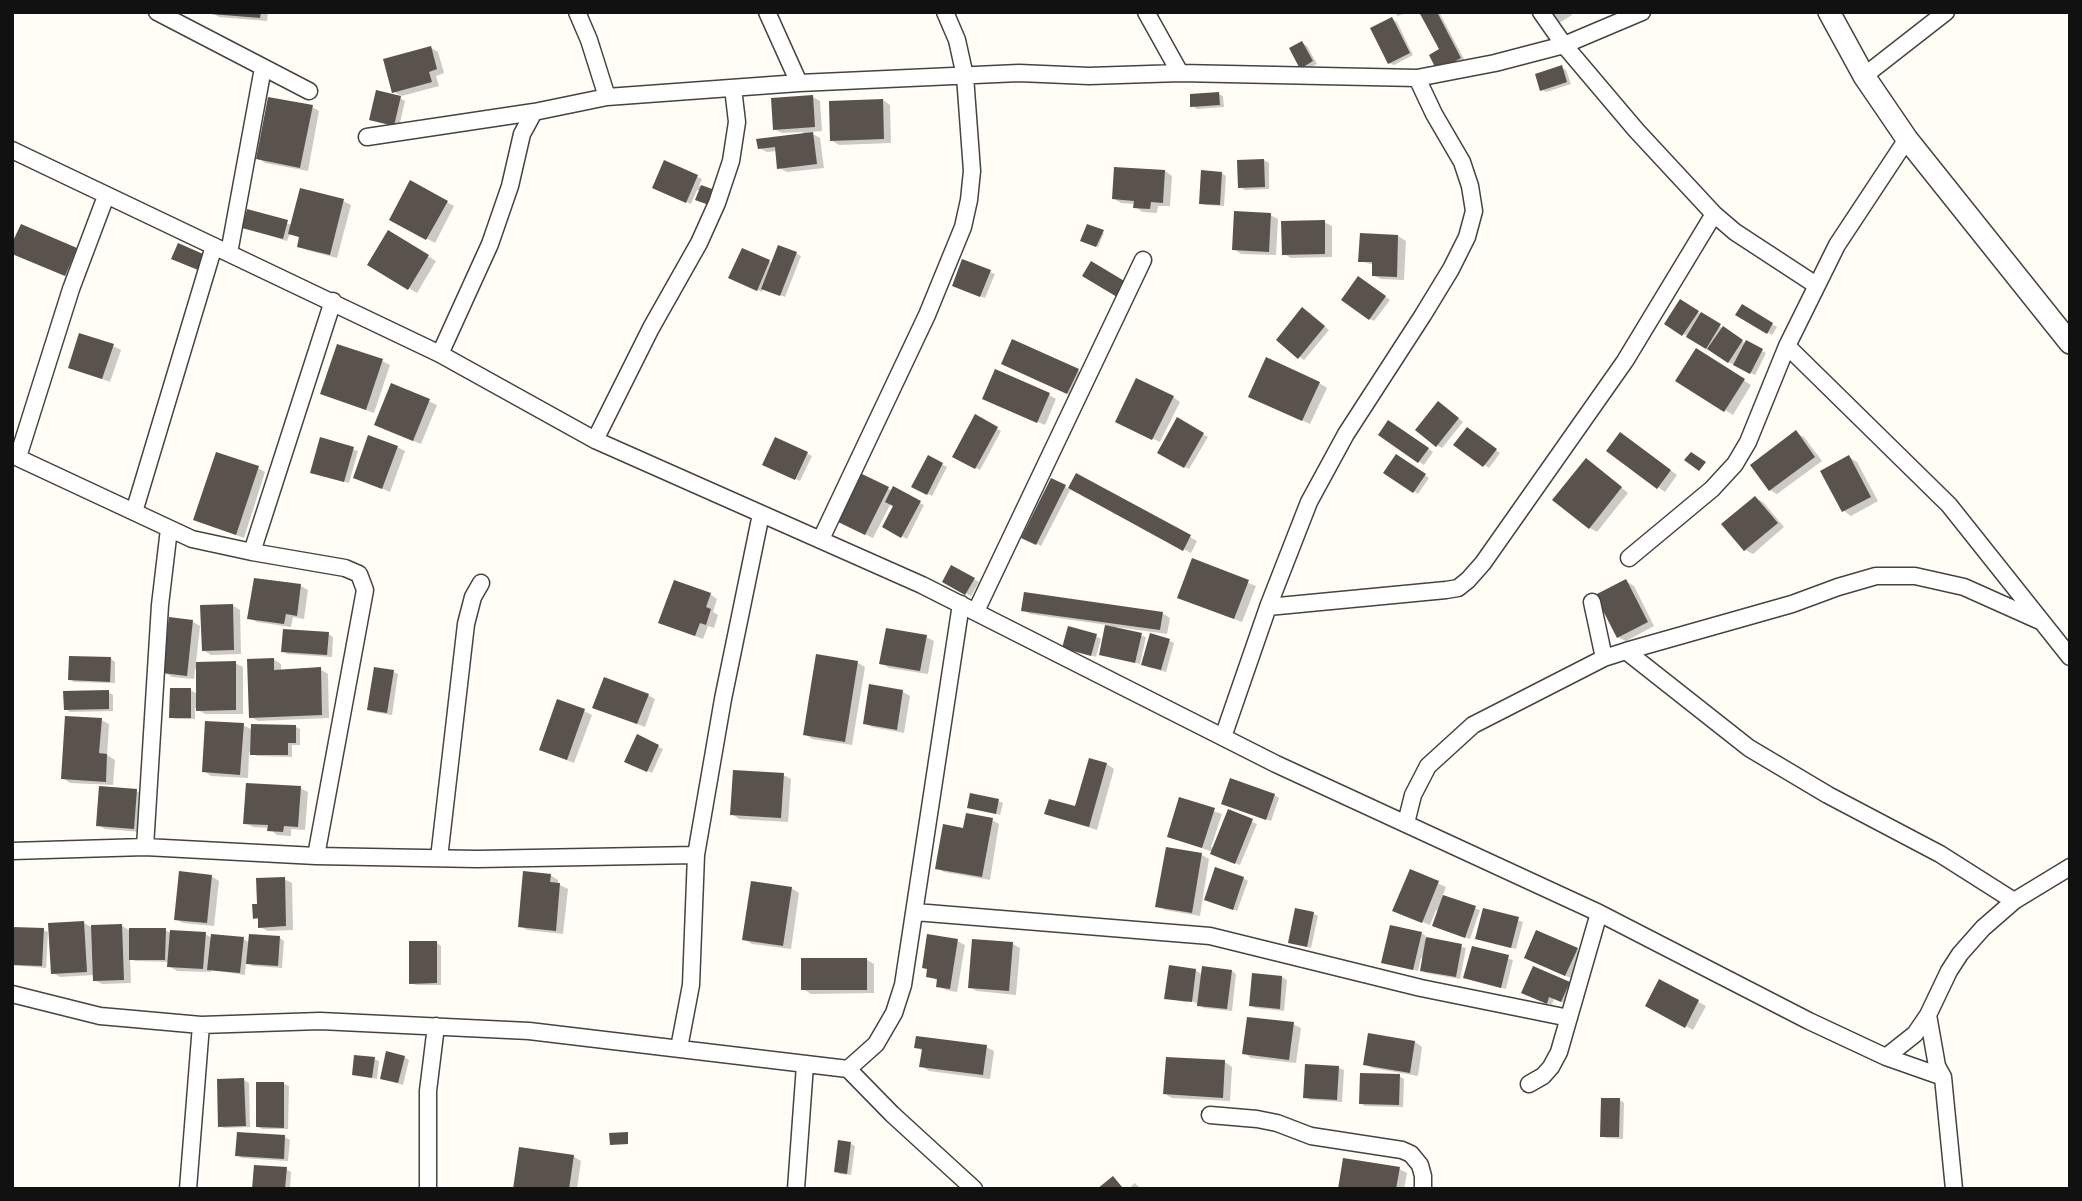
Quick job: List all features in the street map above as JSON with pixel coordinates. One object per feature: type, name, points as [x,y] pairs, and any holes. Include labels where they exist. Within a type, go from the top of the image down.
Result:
[{"type":"street","points":[[157,12],[309,91]]},
{"type":"street","points":[[577,12],[607,97]]},
{"type":"street","points":[[767,12],[799,83]]},
{"type":"street","points":[[821,539],[927,315],[963,227],[972,171],[965,76],[957,40],[945,12]]},
{"type":"street","points":[[1146,12],[1180,73]]},
{"type":"street","points":[[1541,12],[1564,45],[1636,130],[1714,214],[1735,232],[1816,285]]},
{"type":"street","points":[[367,137],[607,97],[799,83],[1019,73],[1089,76],[1180,73],[1417,78],[1495,63],[1564,45],[1642,12]]},
{"type":"street","points":[[1829,12],[1864,76],[1906,139],[2070,343]]},
{"type":"street","points":[[1864,76],[1946,12]]},
{"type":"street","points":[[134,512],[222,250],[262,68]]},
{"type":"street","points":[[1223,737],[1268,607],[1309,502],[1346,434],[1451,269],[1467,237],[1474,211],[1470,186],[1462,162],[1417,78]]},
{"type":"street","points":[[595,440],[645,339],[699,243],[717,203],[731,160],[737,122],[733,88]]},
{"type":"street","points":[[440,354],[490,244],[510,186],[522,134],[534,111]]},
{"type":"street","points":[[1629,558],[1712,489],[1735,464],[1748,442],[1787,346],[1836,246],[1906,139]]},
{"type":"street","points":[[12,150],[440,354],[595,440],[821,539],[968,608],[1349,799],[1599,913],[1809,1021],[1886,1058],[1943,1077]]},
{"type":"street","points":[[106,196],[71,289],[15,456],[192,539],[359,574],[365,590],[316,856]]},
{"type":"street","points":[[1268,607],[1446,590],[1458,588],[1468,580],[1483,563],[1625,361],[1714,214]]},
{"type":"street","points":[[848,1069],[876,1044],[894,1013],[903,985],[968,608],[1143,260]]},
{"type":"street","points":[[252,552],[333,301]]},
{"type":"street","points":[[1787,346],[1948,505],[2070,657]]},
{"type":"street","points":[[679,1048],[691,985],[696,855],[723,699],[761,514]]},
{"type":"street","points":[[145,847],[160,605],[169,529]]},
{"type":"street","points":[[1406,823],[1413,795],[1427,766],[1473,725],[1604,658],[1626,650],[1792,604],[1876,576],[1915,576],[1964,587],[2040,621]]},
{"type":"street","points":[[439,858],[466,624],[473,597],[481,583]]},
{"type":"street","points":[[1592,602],[1604,658]]},
{"type":"street","points":[[1626,650],[1749,748],[1828,795],[1940,854],[2014,901]]},
{"type":"street","points":[[12,852],[145,847],[316,856],[439,858],[696,855]]},
{"type":"street","points":[[1886,1058],[1915,1034],[1928,1015],[1949,971],[1983,928],[2014,901],[2070,867]]},
{"type":"street","points":[[915,912],[1210,936],[1421,988],[1569,1018]]},
{"type":"street","points":[[1529,1084],[1543,1076],[1559,1052],[1599,913]]},
{"type":"street","points":[[12,994],[100,1016],[201,1025],[320,1021],[529,1031],[848,1069],[892,1114],[974,1189]]},
{"type":"street","points":[[1928,1015],[1937,1066],[1943,1077],[1954,1189]]},
{"type":"street","points":[[188,1189],[201,1025]]},
{"type":"street","points":[[428,1189],[428,1091],[436,1026]]},
{"type":"street","points":[[796,1189],[805,1065]]},
{"type":"street","points":[[1210,1115],[1257,1119],[1277,1123],[1311,1136],[1402,1150],[1411,1154],[1419,1165],[1423,1176],[1423,1189]]},
{"type":"building","points":[[211,12],[261,12],[260,18]]},
{"type":"building","points":[[1419,12],[1437,12],[1461,58],[1437,71],[1429,55],[1439,49]]},
{"type":"building","points":[[1392,17],[1410,53],[1388,64],[1370,28]]},
{"type":"building","points":[[1302,41],[1313,61],[1300,69],[1289,48]]},
{"type":"building","points":[[431,46],[437,69],[429,72],[432,82],[392,93],[383,59]]},
{"type":"building","points":[[1562,65],[1567,82],[1540,91],[1535,74]]},
{"type":"building","points":[[376,90],[401,96],[394,126],[369,120]]},
{"type":"building","points":[[1219,92],[1220,105],[1190,107],[1190,94]]},
{"type":"building","points":[[813,95],[815,127],[773,130],[771,98]]},
{"type":"building","points":[[268,97],[313,105],[300,168],[256,159]]},
{"type":"building","points":[[883,99],[884,139],[830,141],[829,101]]},
{"type":"building","points":[[813,132],[817,164],[777,169],[775,147],[758,149],[756,139]]},
{"type":"building","points":[[1264,159],[1265,187],[1238,188],[1237,160]]},
{"type":"building","points":[[664,160],[698,175],[686,203],[652,188]]},
{"type":"building","points":[[1114,167],[1165,170],[1163,203],[1151,202],[1150,209],[1133,208],[1134,201],[1112,199]]},
{"type":"building","points":[[1201,170],[1222,172],[1220,205],[1199,204]]},
{"type":"building","points":[[410,180],[448,201],[426,240],[389,220]]},
{"type":"building","points":[[701,185],[715,190],[709,205],[695,200]]},
{"type":"building","points":[[300,188],[344,199],[330,255],[297,247],[299,237],[288,234]]},
{"type":"building","points":[[247,209],[288,220],[283,239],[242,228]]},
{"type":"building","points":[[1234,211],[1271,213],[1269,252],[1232,250]]},
{"type":"building","points":[[1325,220],[1325,254],[1282,255],[1281,221]]},
{"type":"building","points":[[21,224],[77,248],[65,276],[12,254],[12,243]]},
{"type":"building","points":[[1087,224],[1104,230],[1096,247],[1080,241]]},
{"type":"building","points":[[388,230],[429,255],[408,290],[367,265]]},
{"type":"building","points":[[1360,233],[1398,235],[1397,277],[1372,276],[1372,262],[1358,262]]},
{"type":"building","points":[[178,243],[210,257],[203,272],[171,259]]},
{"type":"building","points":[[778,245],[797,252],[780,296],[761,289]]},
{"type":"building","points":[[742,248],[770,260],[757,291],[728,278]]},
{"type":"building","points":[[962,259],[991,270],[980,297],[952,286]]},
{"type":"building","points":[[1091,261],[1126,282],[1117,297],[1082,276]]},
{"type":"building","points":[[1358,276],[1386,296],[1369,320],[1341,300]]},
{"type":"building","points":[[1680,299],[1699,311],[1682,336],[1664,324]]},
{"type":"building","points":[[1742,304],[1773,323],[1767,334],[1735,315]]},
{"type":"building","points":[[1302,307],[1325,326],[1298,359],[1276,340]]},
{"type":"building","points":[[1701,312],[1721,324],[1706,349],[1686,337]]},
{"type":"building","points":[[1723,326],[1743,340],[1728,363],[1707,349]]},
{"type":"building","points":[[79,333],[114,344],[102,379],[68,368]]},
{"type":"building","points":[[1012,339],[1079,369],[1067,394],[1001,364]]},
{"type":"building","points":[[1746,340],[1763,349],[1750,374],[1733,365]]},
{"type":"building","points":[[337,344],[383,359],[366,410],[320,394]]},
{"type":"building","points":[[1696,348],[1745,379],[1724,412],[1675,381]]},
{"type":"building","points":[[1266,357],[1320,382],[1302,421],[1248,397]]},
{"type":"building","points":[[995,369],[1050,393],[1037,423],[982,399]]},
{"type":"building","points":[[1136,378],[1174,396],[1152,440],[1115,422]]},
{"type":"building","points":[[391,383],[430,399],[413,441],[374,425]]},
{"type":"building","points":[[1438,401],[1459,418],[1436,447],[1415,430]]},
{"type":"building","points":[[975,414],[998,427],[975,469],[952,457]]},
{"type":"building","points":[[1177,417],[1204,433],[1184,468],[1157,453]]},
{"type":"building","points":[[1388,420],[1429,448],[1418,463],[1378,435]]},
{"type":"building","points":[[1467,427],[1497,449],[1483,467],[1453,445]]},
{"type":"building","points":[[1796,430],[1815,457],[1769,491],[1750,465]]},
{"type":"building","points":[[1620,432],[1671,470],[1657,489],[1606,451]]},
{"type":"building","points":[[368,435],[398,446],[382,489],[353,478]]},
{"type":"building","points":[[320,437],[354,447],[344,482],[310,473]]},
{"type":"building","points":[[775,437],[808,452],[795,480],[762,465]]},
{"type":"building","points":[[216,452],[259,466],[236,535],[193,520]]},
{"type":"building","points":[[1691,452],[1706,462],[1699,471],[1684,460]]},
{"type":"building","points":[[1396,454],[1426,474],[1413,493],[1383,473]]},
{"type":"building","points":[[928,455],[943,463],[927,495],[911,487]]},
{"type":"building","points":[[1849,455],[1871,497],[1842,512],[1820,471]]},
{"type":"building","points":[[1586,458],[1622,487],[1589,529],[1552,500]]},
{"type":"building","points":[[860,473],[889,487],[865,535],[836,521]]},
{"type":"building","points":[[1076,473],[1191,535],[1183,551],[1068,488]]},
{"type":"building","points":[[1051,478],[1066,485],[1036,545],[1021,538]]},
{"type":"building","points":[[893,486],[921,501],[901,538],[882,527],[893,506],[885,502]]},
{"type":"building","points":[[1755,496],[1778,523],[1744,551],[1721,524]]},
{"type":"building","points":[[1192,558],[1249,580],[1234,619],[1177,598]]},
{"type":"building","points":[[951,565],[975,578],[965,595],[942,582]]},
{"type":"building","points":[[254,578],[301,584],[297,616],[286,614],[284,624],[247,619]]},
{"type":"building","points":[[1626,579],[1648,622],[1617,638],[1595,595]]},
{"type":"building","points":[[674,580],[711,593],[706,607],[711,609],[706,625],[700,623],[695,636],[658,623]]},
{"type":"building","points":[[1024,592],[1163,612],[1160,630],[1021,611]]},
{"type":"building","points":[[233,604],[234,650],[202,651],[200,605]]},
{"type":"building","points":[[169,617],[193,620],[187,676],[162,673]]},
{"type":"building","points":[[1105,625],[1142,633],[1135,663],[1099,655]]},
{"type":"building","points":[[1068,626],[1097,634],[1091,656],[1062,648]]},
{"type":"building","points":[[886,628],[927,635],[920,671],[879,664]]},
{"type":"building","points":[[283,629],[329,632],[327,655],[281,652]]},
{"type":"building","points":[[1150,633],[1170,639],[1161,670],[1141,665]]},
{"type":"building","points":[[816,654],[858,661],[845,742],[803,735]]},
{"type":"building","points":[[69,656],[111,657],[110,682],[68,680]]},
{"type":"building","points":[[274,658],[274,670],[321,667],[322,715],[249,718],[247,659]]},
{"type":"building","points":[[236,661],[236,710],[196,711],[196,662]]},
{"type":"building","points":[[374,667],[394,670],[387,713],[367,710]]},
{"type":"building","points":[[604,677],[649,694],[637,724],[592,708]]},
{"type":"building","points":[[869,684],[903,690],[897,730],[863,724]]},
{"type":"building","points":[[170,688],[191,688],[191,718],[169,718]]},
{"type":"building","points":[[109,690],[109,709],[64,710],[63,691]]},
{"type":"building","points":[[557,699],[585,709],[567,760],[539,750]]},
{"type":"building","points":[[65,716],[102,718],[99,753],[107,754],[106,782],[61,779]]},
{"type":"building","points":[[205,721],[244,723],[240,775],[202,772]]},
{"type":"building","points":[[251,724],[296,725],[296,743],[288,743],[288,755],[250,755]]},
{"type":"building","points":[[637,734],[659,745],[647,772],[624,762]]},
{"type":"building","points":[[1089,758],[1107,763],[1089,827],[1044,814],[1049,799],[1075,806]]},
{"type":"building","points":[[733,770],[784,773],[781,818],[730,815]]},
{"type":"building","points":[[1230,778],[1275,794],[1266,820],[1221,804]]},
{"type":"building","points":[[246,783],[301,786],[298,827],[284,826],[283,832],[267,831],[268,825],[243,824]]},
{"type":"building","points":[[99,786],[137,789],[134,829],[96,826]]},
{"type":"building","points":[[970,793],[999,799],[996,814],[967,808]]},
{"type":"building","points":[[1179,797],[1215,808],[1202,848],[1167,837]]},
{"type":"building","points":[[1228,809],[1253,819],[1235,864],[1210,854]]},
{"type":"building","points":[[966,813],[993,818],[982,877],[935,869],[943,824],[963,828]]},
{"type":"building","points":[[1166,847],[1202,853],[1192,913],[1155,907]]},
{"type":"building","points":[[1215,867],[1244,877],[1233,910],[1204,900]]},
{"type":"building","points":[[1410,869],[1439,881],[1422,923],[1392,911]]},
{"type":"building","points":[[179,871],[212,875],[207,923],[174,920]]},
{"type":"building","points":[[523,871],[551,874],[550,882],[560,883],[556,931],[518,927]]},
{"type":"building","points":[[285,877],[286,926],[258,928],[258,918],[253,919],[252,904],[257,904],[256,878]]},
{"type":"building","points":[[751,881],[792,887],[783,946],[742,940]]},
{"type":"building","points":[[1443,895],[1476,906],[1465,938],[1432,926]]},
{"type":"building","points":[[1295,908],[1314,912],[1307,947],[1288,943]]},
{"type":"building","points":[[1483,908],[1519,917],[1511,948],[1475,939]]},
{"type":"building","points":[[84,921],[87,972],[51,974],[48,923]]},
{"type":"building","points":[[122,924],[124,980],[93,981],[91,925]]},
{"type":"building","points":[[1390,925],[1422,932],[1413,970],[1381,963]]},
{"type":"building","points":[[12,927],[44,928],[42,966],[12,965]]},
{"type":"building","points":[[129,928],[166,928],[165,960],[129,960]]},
{"type":"building","points":[[170,930],[206,932],[203,969],[167,967]]},
{"type":"building","points":[[1536,930],[1578,948],[1565,976],[1524,958]]},
{"type":"building","points":[[211,934],[244,937],[240,973],[207,970]]},
{"type":"building","points":[[249,934],[280,936],[278,966],[246,964]]},
{"type":"building","points":[[927,934],[958,939],[950,989],[936,987],[937,979],[926,977],[927,969],[922,968]]},
{"type":"building","points":[[1426,937],[1462,944],[1456,977],[1420,971]]},
{"type":"building","points":[[972,939],[1013,942],[1009,991],[968,988]]},
{"type":"building","points":[[409,941],[437,941],[437,983],[409,984]]},
{"type":"building","points":[[1472,946],[1509,955],[1501,988],[1463,978]]},
{"type":"building","points":[[801,958],[867,958],[867,990],[801,990]]},
{"type":"building","points":[[1169,965],[1196,969],[1192,1002],[1164,999]]},
{"type":"building","points":[[1202,966],[1232,970],[1227,1009],[1197,1006]]},
{"type":"building","points":[[1533,966],[1570,982],[1561,1002],[1549,997],[1547,1004],[1521,993]]},
{"type":"building","points":[[1252,973],[1282,976],[1280,1009],[1249,1006]]},
{"type":"building","points":[[1659,979],[1699,1000],[1685,1028],[1645,1006]]},
{"type":"building","points":[[1247,1017],[1294,1022],[1289,1060],[1242,1054]]},
{"type":"building","points":[[1368,1033],[1415,1041],[1410,1073],[1363,1065]]},
{"type":"building","points":[[916,1036],[987,1045],[983,1075],[919,1067],[922,1049],[914,1048]]},
{"type":"building","points":[[386,1051],[405,1056],[398,1083],[380,1079]]},
{"type":"building","points":[[354,1055],[375,1057],[372,1078],[352,1075]]},
{"type":"building","points":[[1166,1057],[1225,1060],[1223,1098],[1163,1094]]},
{"type":"building","points":[[1305,1064],[1339,1066],[1337,1100],[1303,1098]]},
{"type":"building","points":[[1360,1073],[1400,1074],[1399,1105],[1359,1104]]},
{"type":"building","points":[[244,1078],[246,1126],[218,1127],[217,1079]]},
{"type":"building","points":[[256,1082],[284,1082],[284,1128],[256,1127]]},
{"type":"building","points":[[1601,1098],[1620,1098],[1619,1137],[1600,1137]]},
{"type":"building","points":[[237,1132],[285,1135],[284,1159],[235,1156]]},
{"type":"building","points":[[628,1132],[628,1144],[610,1145],[609,1133]]},
{"type":"building","points":[[838,1140],[851,1142],[847,1174],[834,1172]]},
{"type":"building","points":[[519,1147],[574,1155],[569,1189],[513,1189]]},
{"type":"building","points":[[1343,1158],[1400,1167],[1396,1189],[1338,1189]]},
{"type":"building","points":[[254,1165],[287,1167],[285,1189],[252,1189]]},
{"type":"building","points":[[1113,1176],[1122,1187],[1097,1189]]}]
